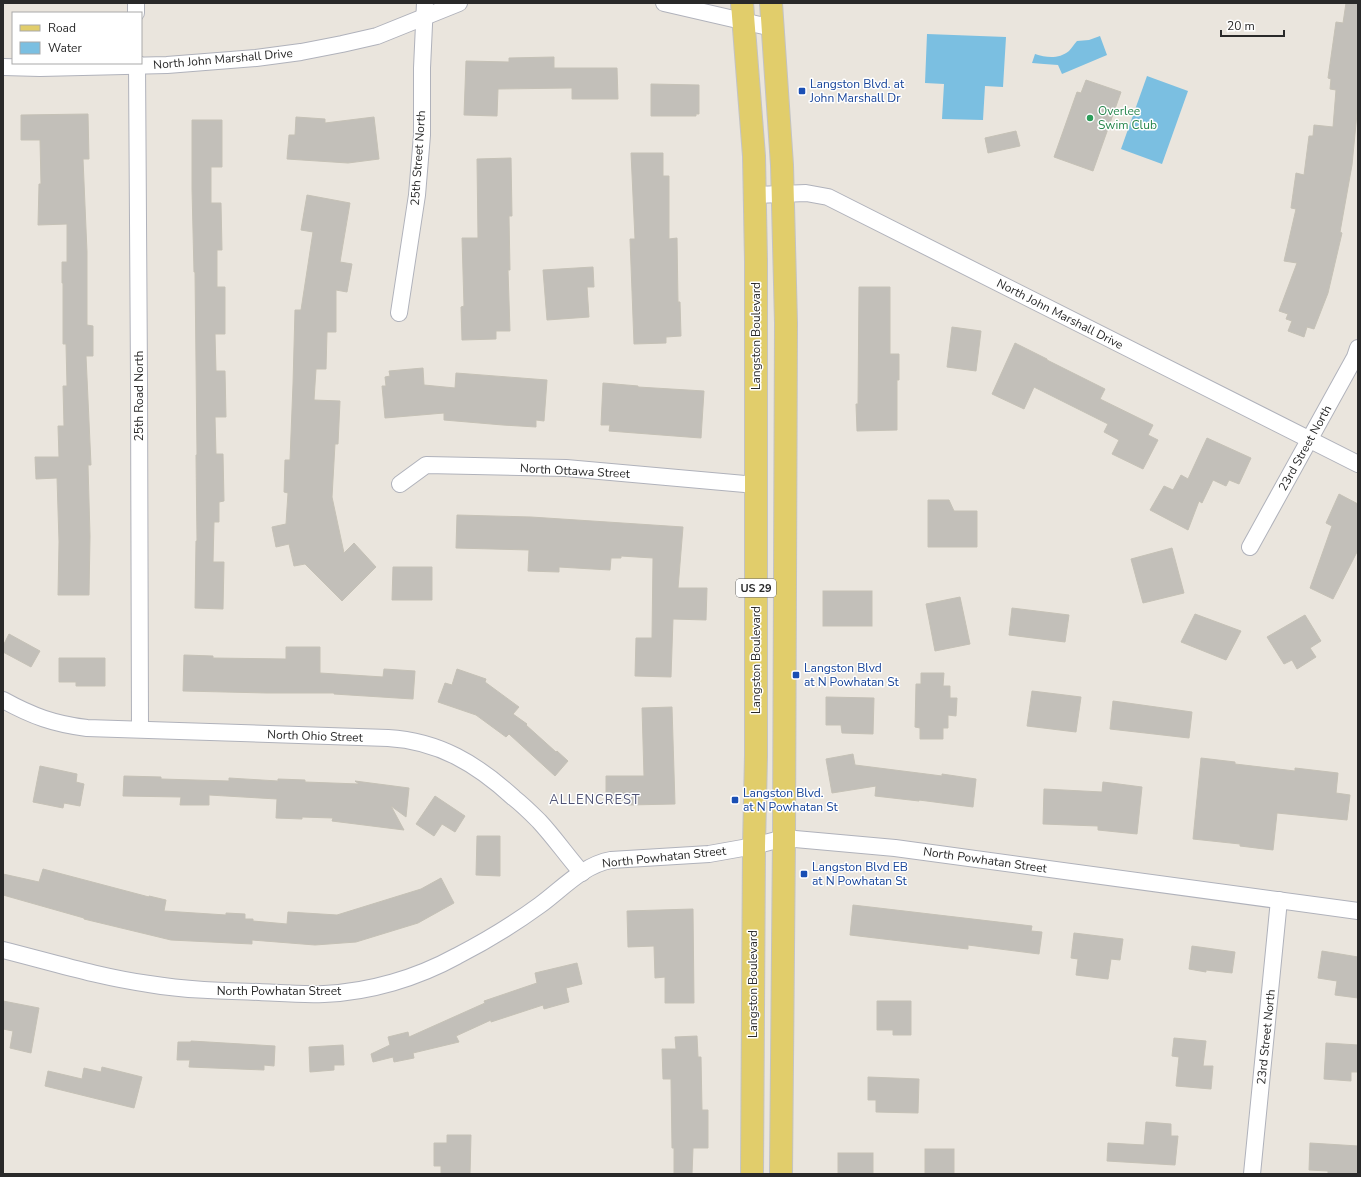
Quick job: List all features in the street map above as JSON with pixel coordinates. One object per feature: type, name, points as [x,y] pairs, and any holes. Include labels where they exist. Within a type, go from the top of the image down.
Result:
[{"type":"main road","name":"US 29","points":[[771,3],[783,193],[786,322],[781,1174]]},
{"type":"main road","name":"Langston Boulevard","points":[[743,12],[754,156],[755,195],[756,756],[752,1174]]},
{"type":"street","name":"North John Marshall Drive","points":[[142,64],[248,59],[301,52],[377,36],[426,10],[459,3]]},
{"type":"street","points":[[664,3],[743,12],[773,28]]},
{"type":"street","name":"25th Street North","points":[[399,313],[418,195],[422,135],[422,68],[426,10]]},
{"type":"street","name":"North John Marshall Drive","points":[[3,67],[40,68],[137,64]]},
{"type":"street","name":"25th Road North","points":[[137,64],[140,730]]},
{"type":"street","name":"North John Marshall Drive","points":[[755,195],[806,193],[828,197],[1358,464]]},
{"type":"street","name":"23rd Street North","points":[[1250,548],[1355,357],[1358,348]]},
{"type":"street","name":"North Ottawa Street","points":[[400,484],[426,465],[566,468],[756,485]]},
{"type":"street","name":"North Ohio Street","points":[[3,700],[38,717],[67,726],[140,730],[392,738],[422,742],[457,756],[473,765],[497,783],[540,822],[582,873]]},
{"type":"street","name":"North Powhatan Street","points":[[3,950],[116,978],[177,988],[305,994],[325,994],[358,990],[379,986],[406,978],[457,957],[524,917],[582,873],[599,863],[611,860],[709,854],[754,846],[784,838],[895,848],[1358,911]]},
{"type":"street","name":"23rd Street North","points":[[1252,1174],[1279,900]]},
{"type":"water","points":[[927,34],[1006,37],[1003,87],[985,86],[983,120],[942,119],[944,84],[925,83]]},
{"type":"water","points":[[1100,36],[1107,55],[1062,74],[1058,65],[1032,63],[1035,54],[1048,57],[1057,57],[1069,51],[1077,41],[1089,40]]},
{"type":"water","points":[[1147,76],[1188,91],[1162,164],[1121,149]]},
{"type":"building","points":[[1346,3],[1358,3],[1358,103],[1352,165],[1340,232],[1342,233],[1328,293],[1314,329],[1307,327],[1304,337],[1288,331],[1292,321],[1286,319],[1288,314],[1279,311],[1297,263],[1284,261],[1296,209],[1291,208],[1296,173],[1304,175],[1309,136],[1313,136],[1314,125],[1333,127],[1336,90],[1330,89],[1331,79],[1328,78],[1336,22],[1343,23]]},
{"type":"building","points":[[554,57],[554,68],[617,68],[618,99],[572,99],[572,88],[498,89],[497,116],[464,115],[466,61],[509,62],[509,58]]},
{"type":"building","name":"Overlee Swim Club","points":[[1086,80],[1121,92],[1093,171],[1054,157],[1077,92],[1081,93]]},
{"type":"building","points":[[651,84],[699,85],[699,114],[696,114],[696,116],[651,116]]},
{"type":"building","points":[[88,114],[89,159],[83,159],[87,252],[87,325],[93,326],[93,356],[86,356],[91,465],[88,465],[90,536],[89,595],[58,595],[59,542],[57,478],[36,479],[35,457],[59,457],[58,426],[64,426],[63,386],[67,386],[66,344],[63,344],[62,262],[67,262],[67,224],[38,225],[39,184],[41,184],[40,140],[21,140],[21,115]]},
{"type":"building","points":[[296,117],[325,119],[325,123],[374,117],[379,159],[348,163],[287,159],[289,135],[295,135]]},
{"type":"building","points":[[192,120],[222,120],[222,167],[211,167],[211,203],[221,203],[222,250],[217,250],[217,287],[225,287],[225,334],[215,334],[216,371],[225,371],[226,417],[215,417],[216,454],[223,454],[224,501],[219,502],[219,522],[214,522],[213,562],[224,562],[223,609],[195,608],[197,455]]},
{"type":"building","points":[[1016,131],[1020,146],[988,153],[985,138]]},
{"type":"building","points":[[631,153],[663,153],[663,176],[669,176],[669,239],[677,238],[678,302],[680,302],[681,336],[666,337],[666,343],[634,344],[630,239],[635,239]]},
{"type":"building","points":[[511,158],[512,216],[509,216],[510,270],[508,270],[510,331],[496,331],[496,339],[462,340],[461,307],[464,306],[462,238],[478,238],[477,159]]},
{"type":"building","points":[[307,195],[350,203],[340,262],[352,264],[347,292],[336,290],[336,332],[327,332],[326,369],[316,369],[314,400],[340,401],[338,444],[335,444],[332,497],[344,553],[354,543],[376,567],[342,601],[305,564],[294,566],[289,544],[276,547],[272,527],[286,524],[288,493],[284,492],[285,460],[290,460],[295,310],[301,310],[313,232],[301,230]]},
{"type":"building","points":[[593,267],[594,287],[587,287],[589,317],[547,320],[543,270]]},
{"type":"building","points":[[859,287],[890,287],[890,354],[899,354],[899,380],[897,380],[897,430],[857,431],[856,404],[858,404]]},
{"type":"building","points":[[952,327],[981,331],[976,371],[947,367]]},
{"type":"building","points":[[1015,343],[1105,389],[1100,399],[1153,425],[1148,435],[1158,440],[1143,469],[1112,454],[1119,440],[1104,432],[1108,424],[1034,387],[1024,409],[992,394]]},
{"type":"building","points":[[423,368],[424,385],[455,388],[456,373],[547,380],[544,421],[536,420],[536,427],[444,420],[444,413],[385,418],[382,386],[386,386],[385,377],[390,376],[389,371]]},
{"type":"building","points":[[603,383],[638,387],[704,391],[701,438],[609,431],[610,425],[601,425]]},
{"type":"building","points":[[1207,438],[1251,458],[1239,484],[1229,480],[1226,486],[1213,480],[1202,503],[1199,501],[1188,530],[1150,510],[1164,486],[1173,490],[1181,475],[1188,479]]},
{"type":"building","points":[[1339,494],[1358,504],[1358,550],[1333,599],[1310,588],[1332,526],[1326,523]]},
{"type":"building","points":[[928,500],[949,500],[954,511],[977,511],[977,547],[928,547]]},
{"type":"building","points":[[457,515],[531,517],[683,527],[678,588],[707,588],[706,620],[673,619],[671,677],[635,676],[636,638],[652,638],[653,558],[621,556],[621,558],[611,558],[610,570],[559,567],[559,572],[528,571],[529,550],[456,548]]},
{"type":"building","points":[[1172,548],[1184,593],[1143,603],[1131,559]]},
{"type":"building","points":[[393,567],[432,567],[432,600],[392,600]]},
{"type":"building","points":[[823,591],[872,591],[872,626],[823,626]]},
{"type":"building","points":[[960,597],[970,644],[935,651],[926,604]]},
{"type":"building","points":[[1012,608],[1069,615],[1065,642],[1009,635]]},
{"type":"building","points":[[1195,614],[1241,631],[1226,660],[1181,642]]},
{"type":"building","points":[[1305,615],[1321,641],[1310,648],[1316,657],[1297,669],[1292,660],[1284,664],[1267,637]]},
{"type":"building","points":[[9,634],[40,651],[31,667],[3,652],[3,646]]},
{"type":"building","points":[[286,647],[320,647],[320,673],[383,677],[384,669],[415,671],[413,699],[334,693],[183,691],[184,655],[213,656],[213,658],[286,659]]},
{"type":"building","points":[[59,658],[105,658],[105,686],[76,686],[76,682],[59,682]]},
{"type":"building","points":[[457,669],[486,679],[485,682],[519,707],[513,714],[527,724],[526,725],[568,761],[555,776],[509,734],[506,737],[476,715],[438,702],[445,683],[452,685]]},
{"type":"building","points":[[921,673],[944,673],[943,686],[950,686],[950,698],[957,698],[956,716],[948,715],[948,728],[943,728],[943,739],[920,739],[920,728],[915,727],[916,684],[921,684]]},
{"type":"building","points":[[1032,691],[1081,697],[1076,732],[1027,726]]},
{"type":"building","points":[[826,697],[874,698],[873,734],[842,733],[841,725],[826,725]]},
{"type":"building","points":[[1113,701],[1192,712],[1189,738],[1110,729]]},
{"type":"building","points":[[672,707],[675,804],[628,805],[628,801],[606,800],[606,776],[644,776],[642,708]]},
{"type":"building","points":[[853,754],[855,765],[976,779],[973,807],[875,796],[876,786],[832,793],[826,759]]},
{"type":"building","points":[[1201,758],[1235,762],[1235,764],[1295,771],[1295,768],[1338,773],[1336,793],[1350,795],[1347,820],[1277,813],[1273,850],[1240,846],[1240,844],[1193,839]]},
{"type":"building","points":[[40,766],[77,774],[76,782],[84,784],[80,806],[64,803],[63,808],[33,802]]},
{"type":"building","points":[[124,776],[161,777],[161,779],[229,781],[229,778],[278,781],[278,779],[305,780],[305,782],[359,784],[355,781],[409,788],[406,817],[391,806],[404,830],[332,821],[333,818],[276,818],[277,799],[209,795],[209,805],[180,805],[181,797],[123,796]]},
{"type":"building","points":[[1103,782],[1142,787],[1137,834],[1098,830],[1098,826],[1043,824],[1044,789],[1102,792]]},
{"type":"building","points":[[435,796],[465,816],[455,832],[442,824],[434,836],[416,824]]},
{"type":"building","points":[[477,836],[500,836],[500,876],[476,875]]},
{"type":"building","points":[[43,869],[149,897],[166,900],[164,911],[226,915],[226,913],[245,914],[245,919],[253,919],[253,921],[287,924],[288,912],[337,915],[421,889],[441,878],[454,903],[418,923],[356,942],[315,945],[252,940],[252,944],[171,940],[84,919],[3,895],[3,874],[39,882]]},
{"type":"building","points":[[853,905],[1032,926],[1031,931],[1042,932],[1039,954],[968,945],[968,949],[850,935]]},
{"type":"building","points":[[693,909],[694,1003],[665,1003],[665,977],[655,978],[654,946],[628,947],[627,911]]},
{"type":"building","points":[[1074,933],[1123,939],[1120,960],[1111,959],[1108,979],[1076,975],[1078,959],[1071,958]]},
{"type":"building","points":[[1192,946],[1235,952],[1232,973],[1206,970],[1206,972],[1189,969]]},
{"type":"building","points":[[1322,951],[1358,957],[1358,998],[1335,995],[1337,981],[1318,978]]},
{"type":"building","points":[[577,963],[582,984],[566,988],[569,1002],[544,1009],[543,1005],[491,1022],[491,1020],[456,1036],[459,1042],[413,1053],[414,1058],[394,1062],[393,1057],[373,1062],[371,1054],[390,1045],[388,1037],[408,1032],[409,1037],[485,1003],[484,1001],[537,983],[535,973]]},
{"type":"building","points":[[3,1001],[39,1008],[31,1053],[10,1048],[13,1031],[3,1029]]},
{"type":"building","points":[[877,1001],[911,1001],[911,1035],[893,1035],[893,1030],[877,1030]]},
{"type":"building","points":[[697,1036],[698,1057],[701,1057],[702,1110],[708,1110],[708,1148],[693,1148],[692,1174],[674,1174],[671,1079],[663,1079],[662,1049],[676,1049],[675,1037]]},
{"type":"building","points":[[1174,1038],[1206,1041],[1203,1066],[1213,1066],[1211,1089],[1176,1086],[1179,1057],[1172,1056]]},
{"type":"building","points":[[191,1041],[275,1046],[274,1066],[264,1065],[264,1070],[189,1067],[190,1060],[177,1060],[178,1042]]},
{"type":"building","points":[[1326,1043],[1358,1045],[1358,1072],[1351,1072],[1351,1081],[1324,1079]]},
{"type":"building","points":[[343,1045],[344,1065],[334,1065],[334,1070],[310,1072],[309,1047]]},
{"type":"building","points":[[102,1067],[142,1077],[134,1108],[45,1086],[48,1071],[82,1079],[84,1068],[101,1072]]},
{"type":"building","points":[[868,1077],[919,1079],[918,1113],[876,1112],[876,1100],[868,1100]]},
{"type":"building","points":[[1146,1122],[1171,1124],[1171,1136],[1178,1136],[1175,1165],[1107,1161],[1108,1143],[1144,1145]]},
{"type":"building","points":[[447,1135],[471,1135],[470,1174],[441,1174],[441,1166],[434,1166],[434,1143],[447,1143]]},
{"type":"building","points":[[1310,1143],[1358,1146],[1358,1174],[1328,1174],[1328,1171],[1309,1170]]},
{"type":"building","points":[[925,1149],[954,1149],[954,1174],[925,1174]]},
{"type":"building","points":[[838,1153],[873,1153],[873,1174],[838,1174]]},
{"type":"place","name":"Langston Blvd. at John Marshall Dr","points":[[802,91]]},
{"type":"place","name":"Overlee Swim Club","points":[[1090,118]]},
{"type":"place","name":"Langston Blvd at N Powhatan St","points":[[796,675]]},
{"type":"place","name":"Langston Blvd. at N Powhatan St","points":[[735,800]]},
{"type":"place","name":"Langston Blvd EB at N Powhatan St","points":[[804,874]]},
{"type":"district","name":"ALLENCREST","points":[[595,799]]}]
